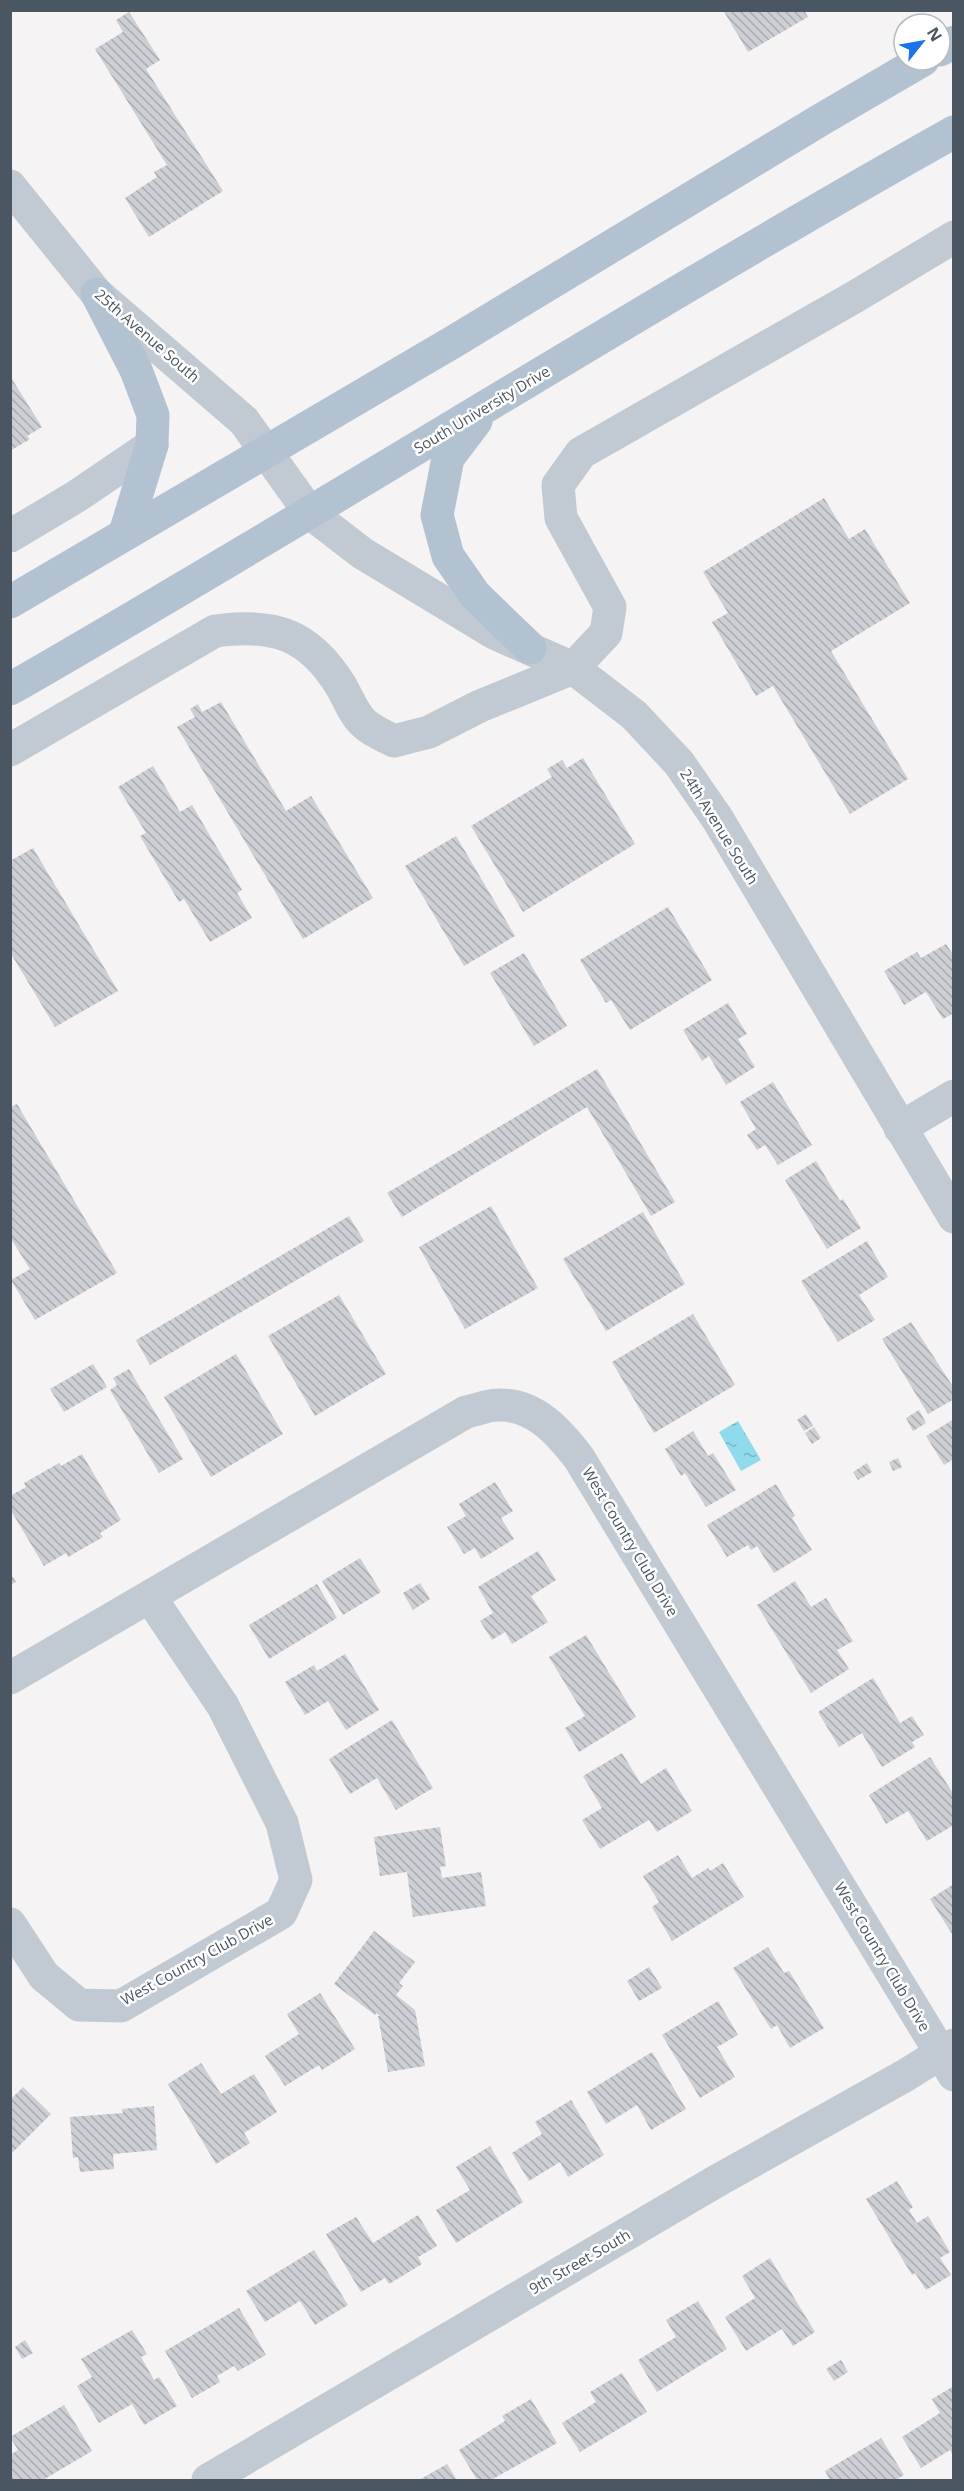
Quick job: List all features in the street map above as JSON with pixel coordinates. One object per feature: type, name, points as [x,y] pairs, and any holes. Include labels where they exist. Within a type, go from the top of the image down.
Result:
[{"type":"main road","points":[[10,602],[453,342],[901,72]]},
{"type":"main road","name":"South University Drive","points":[[10,689],[310,513],[799,219],[954,132]]},
{"type":"main road","points":[[97,294],[136,370],[153,415],[152,445],[125,533]]},
{"type":"main road","points":[[485,408],[448,458],[437,515],[448,556],[475,595],[530,648]]},
{"type":"street","name":"25th Avenue South","points":[[17,205],[97,294],[244,421],[267,451]]},
{"type":"street","points":[[10,750],[215,631],[241,627],[284,633],[313,650],[337,679],[364,724],[394,741],[429,732],[480,706],[573,668],[606,633],[610,607],[561,518],[558,485],[581,453],[858,295],[954,237]]},
{"type":"street","points":[[10,536],[77,496],[152,445]]},
{"type":"street","name":"24th Avenue South","points":[[267,451],[310,513],[362,553],[494,633],[573,668],[634,715],[679,763],[717,818],[954,1217]]},
{"type":"street","points":[[900,1128],[954,1096]]},
{"type":"street","name":"West Country Club Drive","points":[[10,1678],[466,1412],[499,1405],[530,1412],[557,1429],[579,1458],[949,2058]]},
{"type":"street","name":"West Country Club Drive","points":[[10,1923],[44,1976],[78,2006],[121,2006],[281,1913],[296,1880],[282,1823],[223,1706],[150,1597]]},
{"type":"street","name":"9th Street South","points":[[208,2481],[715,2182],[949,2058]]},
{"type":"water","points":[[738,1421],[761,1460],[741,1471],[719,1432]]},
{"type":"building","points":[[723,10],[808,10],[805,12],[808,17],[748,52]]},
{"type":"building","points":[[129,12],[160,60],[146,69],[223,191],[149,237],[125,198],[157,177],[154,172],[167,165],[95,49],[123,32],[116,20]]},
{"type":"building","points":[[10,376],[42,427],[27,436],[30,439],[10,451]]},
{"type":"building","points":[[824,498],[849,539],[865,529],[910,603],[831,651],[908,779],[850,814],[773,686],[756,696],[712,622],[728,613],[703,572]]},
{"type":"building","points":[[221,702],[286,811],[311,796],[373,898],[303,939],[177,727],[195,717],[190,709],[198,704],[202,712]]},
{"type":"building","points":[[583,758],[635,844],[523,912],[471,826],[552,777],[547,769],[562,760],[567,768]]},
{"type":"building","points":[[153,766],[180,812],[192,805],[242,890],[237,893],[252,918],[210,942],[184,899],[179,902],[140,836],[146,833],[118,787]]},
{"type":"building","points":[[456,836],[515,936],[464,966],[405,866]]},
{"type":"building","points":[[33,848],[118,991],[55,1027],[10,952],[10,861]]},
{"type":"building","points":[[668,907],[712,980],[630,1030],[611,1000],[606,1003],[580,960]]},
{"type":"building","points":[[946,944],[954,956],[954,1013],[943,1019],[926,992],[904,1005],[884,971],[917,952],[921,958]]},
{"type":"building","points":[[524,953],[567,1026],[534,1046],[490,973]]},
{"type":"building","points":[[728,1003],[747,1034],[738,1039],[755,1067],[726,1085],[709,1056],[702,1061],[683,1030]]},
{"type":"building","points":[[597,1069],[675,1202],[651,1216],[587,1107],[402,1217],[387,1193]]},
{"type":"building","points":[[773,1082],[812,1145],[778,1165],[765,1145],[757,1150],[747,1135],[756,1129],[740,1102]]},
{"type":"building","points":[[17,1104],[117,1273],[35,1320],[11,1280],[30,1269],[10,1237],[10,1107]]},
{"type":"building","points":[[816,1161],[840,1201],[843,1199],[861,1228],[827,1249],[785,1180]]},
{"type":"building","points":[[491,1206],[538,1288],[465,1329],[419,1247]]},
{"type":"building","points":[[643,1212],[685,1284],[606,1331],[563,1259]]},
{"type":"building","points":[[349,1216],[364,1241],[150,1365],[136,1340]]},
{"type":"building","points":[[867,1241],[888,1277],[859,1295],[875,1320],[838,1342],[801,1281]]},
{"type":"building","points":[[339,1295],[386,1374],[315,1416],[268,1336]]},
{"type":"building","points":[[693,1314],[735,1385],[654,1433],[612,1362]]},
{"type":"building","points":[[911,1322],[954,1388],[954,1399],[928,1414],[882,1339]]},
{"type":"building","points":[[236,1354],[283,1434],[211,1477],[164,1397]]},
{"type":"building","points":[[93,1364],[107,1387],[64,1412],[50,1389]]},
{"type":"building","points":[[129,1369],[183,1459],[159,1473],[110,1390],[117,1385],[113,1378]]},
{"type":"building","points":[[919,1410],[926,1423],[913,1431],[906,1418]]},
{"type":"building","points":[[806,1414],[813,1426],[804,1431],[797,1420]]},
{"type":"building","points":[[954,1419],[954,1459],[944,1465],[926,1436]]},
{"type":"building","points":[[814,1427],[821,1438],[812,1444],[805,1433]]},
{"type":"building","points":[[693,1431],[708,1456],[713,1453],[736,1490],[706,1507],[685,1473],[681,1476],[665,1449]]},
{"type":"building","points":[[82,1454],[121,1520],[100,1533],[103,1537],[68,1557],[66,1553],[44,1566],[10,1509],[10,1496],[26,1487],[24,1483],[59,1463],[61,1466]]},
{"type":"building","points":[[898,1458],[902,1467],[893,1471],[889,1462]]},
{"type":"building","points":[[867,1463],[872,1472],[858,1480],[853,1472]]},
{"type":"building","points":[[495,1482],[513,1511],[501,1518],[514,1539],[481,1559],[475,1548],[464,1554],[447,1527],[466,1516],[459,1504]]},
{"type":"building","points":[[776,1484],[795,1516],[792,1518],[812,1550],[774,1573],[757,1546],[751,1550],[748,1545],[727,1557],[707,1525]]},
{"type":"building","points":[[538,1551],[556,1580],[531,1596],[548,1622],[512,1644],[505,1632],[492,1640],[480,1621],[493,1613],[478,1587]]},
{"type":"building","points":[[360,1558],[381,1592],[343,1615],[322,1581]]},
{"type":"building","points":[[10,1573],[16,1582],[10,1585]]},
{"type":"building","points":[[795,1581],[811,1607],[826,1598],[853,1641],[837,1650],[849,1669],[811,1693],[757,1605]]},
{"type":"building","points":[[420,1583],[430,1599],[413,1610],[403,1593]]},
{"type":"building","points":[[317,1584],[337,1618],[269,1659],[249,1625]]},
{"type":"building","points":[[586,1635],[636,1717],[579,1752],[565,1728],[585,1716],[549,1657]]},
{"type":"building","points":[[345,1654],[379,1710],[346,1730],[328,1701],[305,1715],[285,1682],[314,1665],[317,1671]]},
{"type":"building","points":[[873,1678],[900,1723],[912,1716],[924,1735],[912,1742],[915,1747],[882,1767],[862,1733],[839,1747],[818,1712]]},
{"type":"building","points":[[392,1720],[433,1788],[396,1810],[377,1778],[350,1794],[329,1759]]},
{"type":"building","points":[[622,1753],[641,1784],[666,1768],[692,1811],[657,1832],[649,1820],[600,1849],[582,1820],[602,1808],[583,1776]]},
{"type":"building","points":[[930,1757],[954,1795],[954,1825],[927,1841],[908,1811],[886,1824],[869,1795]]},
{"type":"building","points":[[440,1827],[446,1866],[440,1867],[442,1878],[481,1872],[486,1906],[413,1917],[407,1872],[380,1876],[374,1837]]},
{"type":"building","points":[[678,1855],[692,1878],[708,1868],[710,1871],[723,1863],[744,1897],[672,1941],[652,1907],[659,1902],[643,1876]]},
{"type":"building","points":[[954,1884],[954,1937],[930,1899]]},
{"type":"building","points":[[374,1931],[415,1962],[399,1983],[403,1986],[396,1995],[415,2010],[425,2066],[388,2072],[378,2016],[380,2016],[376,2013],[375,2015],[334,1984]]},
{"type":"building","points":[[768,1947],[784,1973],[789,1971],[824,2028],[790,2048],[777,2025],[771,2029],[733,1968]]},
{"type":"building","points":[[649,1967],[662,1988],[639,2001],[627,1981]]},
{"type":"building","points":[[320,1993],[355,2049],[322,2070],[319,2065],[285,2086],[265,2056],[299,2034],[287,2014]]},
{"type":"building","points":[[718,2001],[738,2035],[717,2047],[735,2077],[700,2098],[662,2035]]},
{"type":"building","points":[[652,2052],[686,2109],[651,2130],[637,2105],[606,2124],[587,2092]]},
{"type":"building","points":[[201,2063],[221,2094],[254,2074],[277,2112],[244,2133],[250,2143],[216,2164],[168,2084]]},
{"type":"building","points":[[23,2087],[51,2114],[10,2155],[10,2100]]},
{"type":"building","points":[[571,2100],[604,2155],[568,2177],[560,2162],[529,2181],[512,2153],[542,2134],[535,2122]]},
{"type":"building","points":[[154,2106],[157,2150],[113,2154],[114,2169],[80,2172],[78,2157],[73,2158],[70,2117],[123,2113],[122,2109]]},
{"type":"building","points":[[490,2146],[523,2202],[456,2243],[436,2210],[470,2190],[456,2167]]},
{"type":"building","points":[[897,2181],[913,2207],[909,2210],[917,2223],[928,2216],[950,2252],[940,2258],[951,2275],[926,2290],[915,2273],[912,2275],[866,2199]]},
{"type":"building","points":[[418,2215],[437,2246],[418,2257],[422,2264],[389,2284],[385,2278],[361,2292],[326,2234],[356,2217],[373,2243]]},
{"type":"building","points":[[314,2250],[348,2305],[315,2325],[300,2301],[265,2322],[246,2291]]},
{"type":"building","points":[[770,2258],[815,2332],[793,2346],[782,2329],[746,2351],[725,2317],[755,2298],[742,2276]]},
{"type":"building","points":[[698,2301],[727,2349],[657,2392],[638,2360],[676,2337],[666,2320]]},
{"type":"building","points":[[239,2308],[266,2355],[238,2371],[234,2366],[217,2376],[220,2382],[192,2398],[165,2351]]},
{"type":"building","points":[[132,2330],[147,2354],[141,2357],[154,2380],[159,2377],[177,2406],[144,2425],[132,2404],[99,2423],[77,2386],[92,2377],[81,2359]]},
{"type":"building","points":[[25,2340],[33,2353],[22,2359],[15,2347]]},
{"type":"building","points":[[841,2360],[848,2372],[834,2381],[826,2369]]},
{"type":"building","points":[[622,2373],[647,2412],[580,2452],[562,2423],[596,2402],[590,2392]]},
{"type":"building","points":[[954,2386],[954,2457],[950,2450],[921,2468],[902,2437],[940,2413],[932,2399]]},
{"type":"building","points":[[531,2399],[557,2443],[491,2480],[477,2480],[459,2450],[505,2421],[502,2416]]},
{"type":"building","points":[[64,2405],[92,2451],[43,2480],[10,2480],[10,2455],[18,2450],[10,2437]]},
{"type":"building","points":[[881,2438],[904,2475],[895,2480],[830,2480],[825,2471]]},
{"type":"building","points":[[447,2464],[457,2480],[419,2480]]}]
